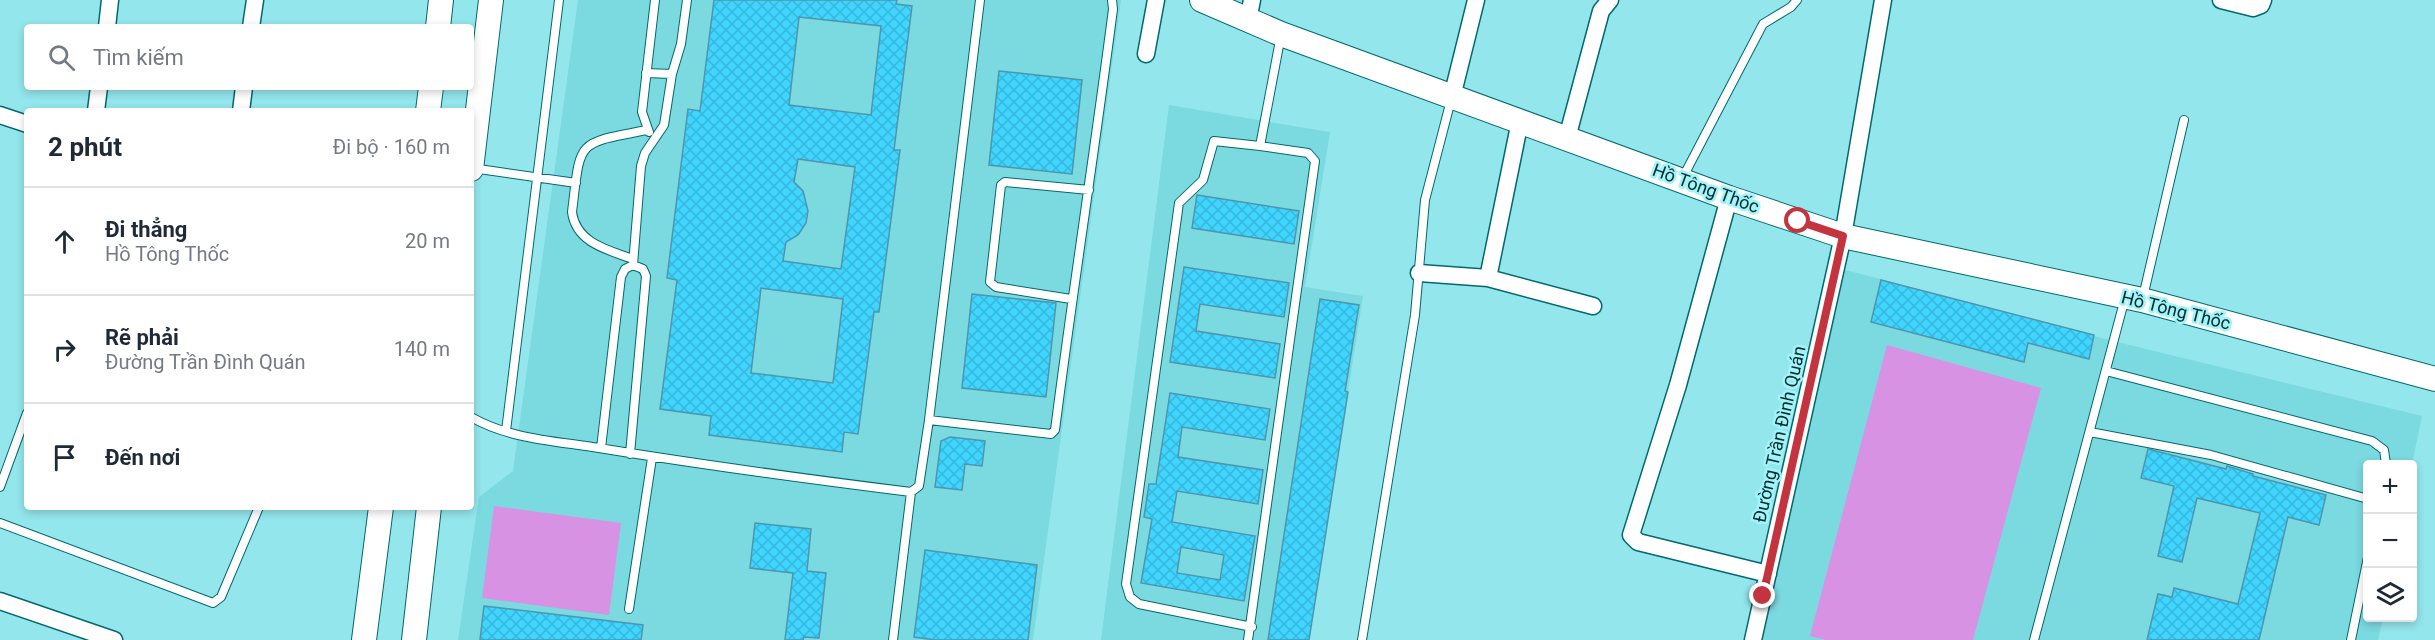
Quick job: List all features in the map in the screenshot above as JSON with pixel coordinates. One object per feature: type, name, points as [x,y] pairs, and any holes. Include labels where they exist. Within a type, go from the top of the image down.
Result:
[{"type":"street","points":[[107,24],[110,0]]},
{"type":"street","points":[[251,24],[255,0]]},
{"type":"street","points":[[438,24],[441,0]]},
{"type":"street","points":[[474,143],[491,0]]},
{"type":"street","points":[[1146,54],[1156,0]]},
{"type":"street","name":"Hồ Tông Thốc","points":[[1202,0],[1250,10],[1281,34],[1730,198],[1843,236],[2134,299],[2435,380]]},
{"type":"street","points":[[1452,97],[1476,0]]},
{"type":"street","points":[[1567,138],[1601,11],[1610,0]]},
{"type":"street","name":"Đường Trần Đình Quán","points":[[1753,640],[1843,236],[1883,0]]},
{"type":"street","points":[[2221,0],[2253,8],[2261,4],[2263,0]]},
{"type":"street","points":[[96,108],[99,90]]},
{"type":"street","points":[[241,108],[244,90]]},
{"type":"street","points":[[428,108],[431,90]]},
{"type":"street","points":[[0,114],[24,123]]},
{"type":"street","points":[[1488,278],[1520,121]]},
{"type":"street","points":[[1730,198],[1678,385],[1631,535],[1638,542],[1768,574]]},
{"type":"street","points":[[1419,273],[1488,278],[1593,306]]},
{"type":"street","points":[[364,640],[381,510]]},
{"type":"street","points":[[414,640],[429,510]]},
{"type":"street","points":[[1,604],[114,640]]},
{"type":"lane","points":[[506,430],[559,0]]},
{"type":"lane","points":[[653,141],[642,112],[655,0]]},
{"type":"lane","points":[[601,448],[622,274],[633,262],[640,166],[645,153],[664,125],[672,74],[681,44],[687,0]]},
{"type":"lane","points":[[474,419],[485,426],[518,435],[652,458],[911,492],[919,486],[980,0]]},
{"type":"lane","points":[[929,420],[1053,433],[1071,299],[1089,190],[1113,9],[1112,0]]},
{"type":"lane","points":[[1682,180],[1763,24],[1791,7],[1797,0]]},
{"type":"lane","points":[[1260,146],[1281,34]]},
{"type":"lane","points":[[646,73],[672,74]]},
{"type":"lane","points":[[1362,640],[1415,315],[1425,200],[1452,97]]},
{"type":"lane","points":[[2035,640],[2106,371],[2134,299],[2184,120]]},
{"type":"lane","points":[[630,454],[646,276],[643,269],[633,262],[599,247],[582,235],[573,220],[572,212],[581,154],[593,141],[647,130]]},
{"type":"lane","points":[[1248,640],[1252,627],[1315,161],[1308,153],[1214,141],[1203,180],[1179,203],[1126,584],[1130,597],[1139,604],[1252,627]]},
{"type":"lane","points":[[474,168],[576,183]]},
{"type":"lane","points":[[1071,299],[996,287],[990,282],[1001,185],[1005,182],[1089,190]]},
{"type":"lane","points":[[2106,371],[2372,441],[2384,450],[2385,460]]},
{"type":"lane","points":[[0,487],[24,421]]},
{"type":"lane","points":[[2090,432],[2211,455],[2363,498]]},
{"type":"lane","points":[[629,609],[652,458]]},
{"type":"lane","points":[[893,640],[911,492]]},
{"type":"lane","points":[[0,523],[213,603],[221,597],[258,510]]},
{"type":"lane","points":[[2351,640],[2365,568]]},
{"type":"shaded area","points":[[578,0],[1121,0],[1033,640],[458,640],[479,497],[513,471]]},
{"type":"shaded area","points":[[1169,105],[1330,132],[1305,287],[1363,296],[1309,640],[1101,640]]},
{"type":"shaded area","points":[[1842,269],[2113,341],[2422,416],[2413,460],[2363,460],[2363,622],[2382,622],[2378,640],[1759,640]]},
{"type":"shaded area","points":[[1887,345],[2041,388],[1973,640],[1826,640],[1810,636]]},
{"type":"shaded area","points":[[494,506],[621,523],[609,615],[482,598]]},
{"type":"building","points":[[714,0],[897,0],[896,4],[912,6],[894,150],[900,150],[879,312],[874,312],[858,434],[844,432],[842,452],[709,435],[711,416],[660,409],[677,280],[667,278],[688,109],[700,111]],"holes":[[[799,17],[881,26],[871,115],[789,105]],[[798,159],[855,167],[841,269],[783,261],[786,242],[798,235],[806,223],[808,211],[803,191],[794,182]],[[761,288],[843,299],[833,383],[751,373]]]},
{"type":"building","points":[[999,71],[1082,80],[1072,174],[989,165]]},
{"type":"building","points":[[1197,195],[1299,211],[1294,244],[1192,228]]},
{"type":"building","points":[[1184,267],[1289,283],[1284,317],[1200,304],[1196,331],[1280,344],[1275,378],[1170,362]]},
{"type":"building","points":[[1881,280],[2094,335],[2089,359],[2028,343],[2024,362],[1871,322]]},
{"type":"building","points":[[972,294],[1056,303],[1046,397],[962,388]]},
{"type":"building","points":[[1320,299],[1359,305],[1345,391],[1348,392],[1309,640],[1268,640]]},
{"type":"building","points":[[1170,393],[1270,409],[1265,440],[1182,427],[1178,457],[1263,470],[1258,504],[1177,491],[1172,522],[1255,536],[1244,601],[1141,583],[1152,519],[1144,517],[1149,484],[1156,484]],"holes":[[[1181,547],[1224,555],[1220,580],[1177,573]]]},
{"type":"building","points":[[950,437],[985,441],[982,466],[965,464],[962,490],[935,487],[941,441]]},
{"type":"building","points":[[2148,449],[2226,469],[2227,466],[2253,474],[2253,476],[2326,495],[2319,525],[2288,517],[2259,640],[2147,640],[2158,594],[2172,597],[2174,588],[2238,604],[2260,513],[2197,498],[2182,562],[2158,556],[2174,486],[2141,478]]},
{"type":"building","points":[[755,523],[811,529],[807,571],[826,573],[819,638],[804,637],[803,640],[785,640],[793,573],[750,568]]},
{"type":"building","points":[[925,550],[1037,565],[1028,640],[935,640],[914,637]]},
{"type":"building","points":[[484,606],[643,625],[641,640],[480,640]]},
{"type":"route","points":[[1763,596],[1843,236],[1798,221]]}]
